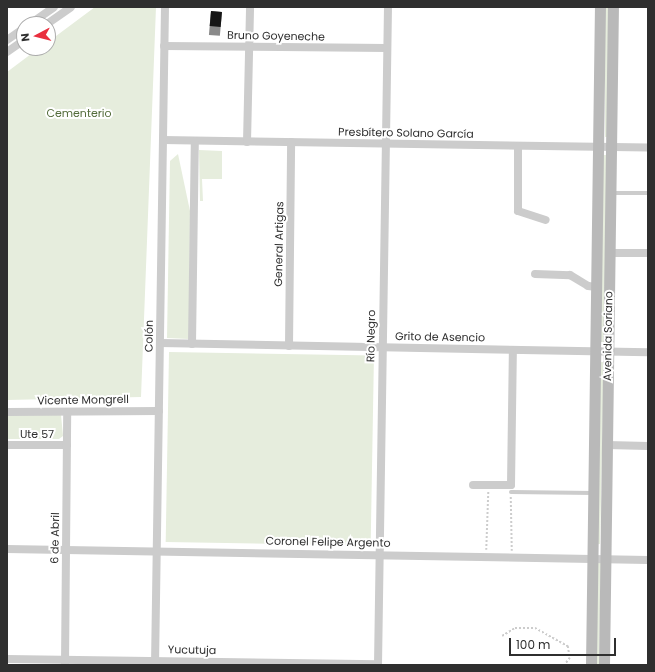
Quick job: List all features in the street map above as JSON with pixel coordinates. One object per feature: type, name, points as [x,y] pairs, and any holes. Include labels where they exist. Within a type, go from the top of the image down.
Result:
[{"type":"street","points":[[41,16],[54,7]]},
{"type":"street","points":[[56,18],[71,7]]},
{"type":"street","name":"Colón","points":[[155,663],[165,7]]},
{"type":"street","points":[[247,142],[250,7]]},
{"type":"street","name":"Río Negro","points":[[378,665],[388,7]]},
{"type":"street","name":"Avenida Soriano","points":[[591,665],[600,7]]},
{"type":"street","name":"Avenida Soriano","points":[[604,665],[613,7]]},
{"type":"street","points":[[7,40],[16,34]]},
{"type":"street","points":[[7,52],[16,46]]},
{"type":"street","name":"Bruno Goyeneche","points":[[164,46],[387,48]]},
{"type":"street","name":"Presbítero Solano García","points":[[163,140],[648,148]]},
{"type":"street","points":[[192,344],[195,141]]},
{"type":"street","name":"General Artigas","points":[[289,346],[291,142]]},
{"type":"street","points":[[518,146],[518,211],[546,220]]},
{"type":"street","points":[[609,253],[648,253]]},
{"type":"street","points":[[535,274],[570,274],[588,286],[597,287]]},
{"type":"street","name":"Grito de Asencio","points":[[160,343],[648,352]]},
{"type":"street","points":[[473,485],[511,485],[513,350]]},
{"type":"street","name":"Vicente Mongrell","points":[[7,412],[159,411]]},
{"type":"street","name":"6 de Abril","points":[[65,662],[67,412]]},
{"type":"street","name":"Ute 57","points":[[7,445],[67,445]]},
{"type":"street","points":[[607,445],[648,446]]},
{"type":"street","name":"Coronel Felipe Argento","points":[[7,549],[380,554],[648,560]]},
{"type":"street","name":"Yucutuja","points":[[7,659],[65,662],[378,665]]},
{"type":"lane","points":[[610,193],[648,194]]},
{"type":"lane","points":[[511,492],[593,493]]},
{"type":"path","points":[[486,556],[488,485]]},
{"type":"path","points":[[511,492],[512,557]]},
{"type":"path","points":[[502,636],[515,628],[535,628],[568,646],[570,658],[565,665]]},
{"type":"green space","name":"Cementerio","points":[[95,7],[156,7],[141,397],[7,400],[7,72],[28,56],[56,56],[56,36]]},
{"type":"green space","points":[[605,7],[609,7],[609,137],[605,137]]},
{"type":"green space","points":[[199,150],[222,151],[222,179],[202,179],[203,201],[200,201]]},
{"type":"green space","points":[[178,154],[190,211],[189,339],[167,338],[170,161]]},
{"type":"green space","points":[[603,155],[607,155],[604,342],[599,342]]},
{"type":"green space","points":[[169,352],[374,356],[371,546],[166,542]]},
{"type":"green space","points":[[600,362],[604,362],[600,544],[597,544]]},
{"type":"green space","points":[[7,414],[61,415],[63,436],[59,439],[7,439]]},
{"type":"green space","points":[[596,563],[601,563],[599,665],[595,665]]},
{"type":"building","points":[[211,11],[222,12],[221,27],[210,26]]}]
